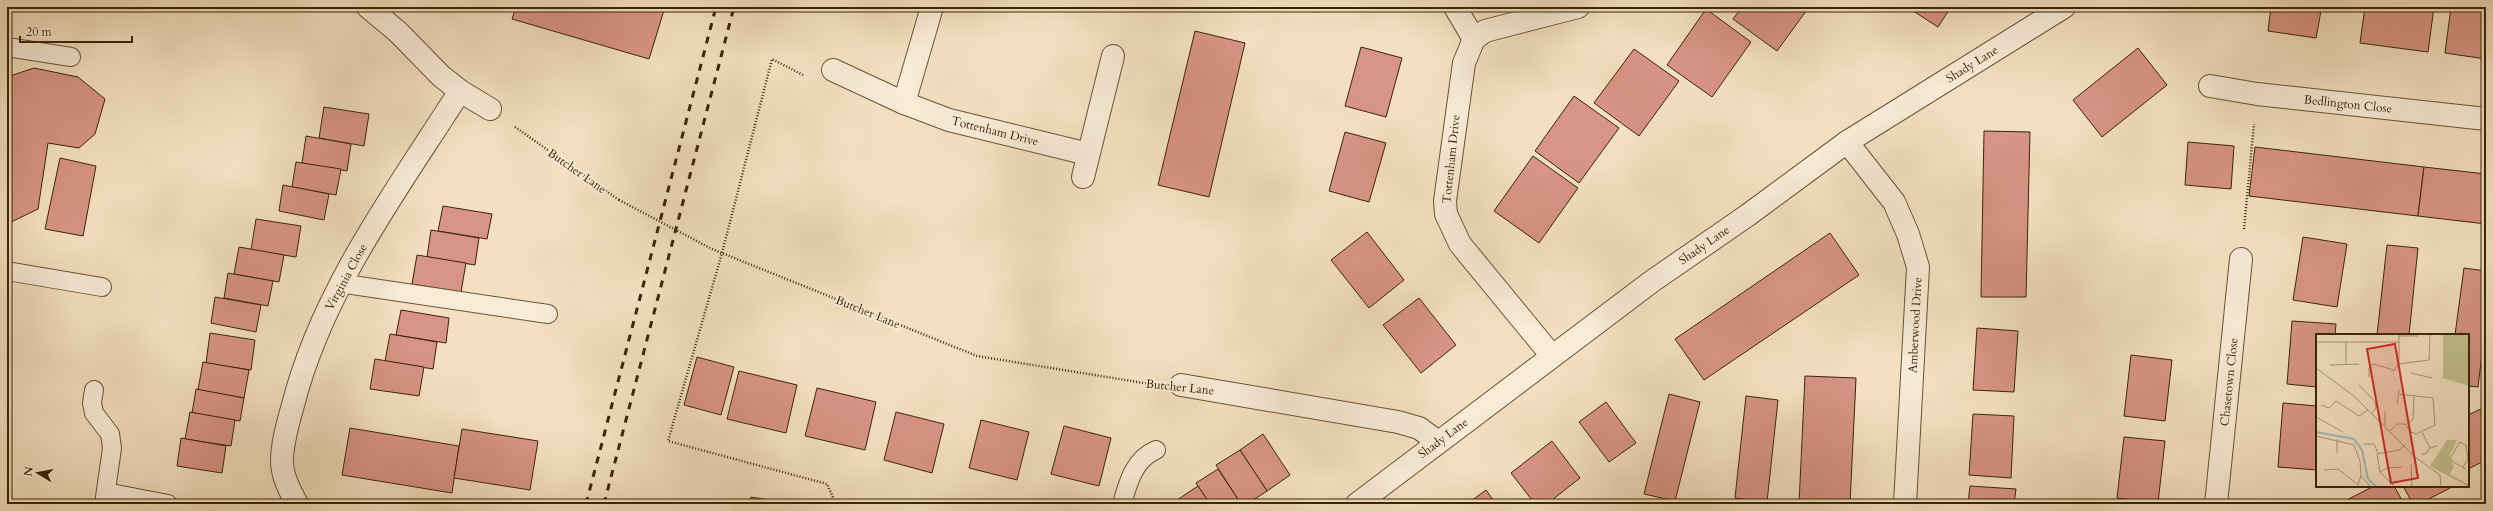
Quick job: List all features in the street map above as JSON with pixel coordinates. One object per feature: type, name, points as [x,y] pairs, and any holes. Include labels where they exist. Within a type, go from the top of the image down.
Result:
[{"type":"street","points":[[368,7],[398,32],[441,76],[460,91],[490,109]]},
{"type":"street","points":[[904,103],[932,7]]},
{"type":"street","points":[[1455,7],[1474,39],[1485,31],[1578,7]]},
{"type":"street","name":"Shady Lane","points":[[1357,504],[1650,282],[1748,215],[1847,142],[2064,7]]},
{"type":"street","name":"Tottenham Drive","points":[[1474,39],[1464,63],[1458,98],[1447,180],[1446,214],[1460,244],[1552,356]]},
{"type":"street","points":[[1083,177],[1113,56]]},
{"type":"street","name":"Tottenham Drive","points":[[833,70],[904,103],[950,120],[1088,154]]},
{"type":"street","name":"Bedlington Close","points":[[2210,86],[2257,94],[2486,119]]},
{"type":"street","name":"Virginia Close","points":[[297,504],[286,481],[282,463],[284,441],[300,376],[340,283],[460,91]]},
{"type":"street","name":"Amberwood Drive","points":[[1847,142],[1894,202],[1908,234],[1918,267],[1905,504]]},
{"type":"street","name":"Chasetown Close","points":[[2216,504],[2241,259]]},
{"type":"street","name":"Butcher Lane","points":[[1181,385],[1398,422],[1419,428],[1438,442]]},
{"type":"lane","points":[[7,47],[71,57]]},
{"type":"lane","points":[[7,271],[102,287]]},
{"type":"lane","points":[[340,283],[548,314]]},
{"type":"lane","points":[[94,390],[92,403],[94,413],[110,434],[112,448],[105,498],[168,504]]},
{"type":"lane","points":[[1122,504],[1136,466],[1148,454],[1156,450]]},
{"type":"path","points":[[833,70],[811,79],[772,59],[722,253],[668,441],[827,484],[836,504]]},
{"type":"path","points":[[2241,259],[2257,94]]},
{"type":"path","name":"Butcher Lane","points":[[490,109],[619,200],[712,249],[977,356],[1158,386],[1181,385]]},
{"type":"building","points":[[516,7],[665,7],[649,59],[512,19]]},
{"type":"building","points":[[1294,7],[1316,7],[1315,12]]},
{"type":"building","points":[[1742,7],[1809,7],[1777,51],[1733,19]]},
{"type":"building","points":[[1907,7],[1951,7],[1938,27]]},
{"type":"building","points":[[2271,7],[2297,7],[2321,11],[2316,38],[2268,31]]},
{"type":"building","points":[[2297,7],[2330,7],[2329,12]]},
{"type":"building","points":[[2365,7],[2434,7],[2428,52],[2360,43]]},
{"type":"building","points":[[2451,7],[2486,12],[2486,59],[2445,53]]},
{"type":"building","points":[[1706,9],[1751,42],[1712,97],[1667,65]]},
{"type":"building","points":[[1195,31],[1245,43],[1209,197],[1158,185]]},
{"type":"building","points":[[1361,47],[1402,58],[1386,117],[1345,106]]},
{"type":"building","points":[[2138,48],[2167,85],[2102,137],[2073,100]]},
{"type":"building","points":[[1634,49],[1679,81],[1639,136],[1594,103]]},
{"type":"building","points":[[34,68],[78,77],[105,99],[95,134],[79,148],[48,143],[38,209],[7,224],[7,77]]},
{"type":"building","points":[[1574,96],[1619,128],[1579,183],[1535,151]]},
{"type":"building","points":[[324,107],[369,114],[364,146],[319,138]]},
{"type":"building","points":[[1984,131],[2030,132],[2026,297],[1981,297]]},
{"type":"building","points":[[1345,132],[1386,143],[1369,202],[1329,191]]},
{"type":"building","points":[[306,136],[351,144],[347,171],[302,163]]},
{"type":"building","points":[[2188,142],[2234,146],[2231,189],[2185,185]]},
{"type":"building","points":[[2255,147],[2424,167],[2418,216],[2249,196]]},
{"type":"building","points":[[1533,156],[1578,188],[1539,243],[1494,211]]},
{"type":"building","points":[[60,158],[96,166],[83,236],[45,229]]},
{"type":"building","points":[[296,162],[341,169],[336,195],[292,187]]},
{"type":"building","points":[[2424,167],[2486,174],[2486,224],[2418,216]]},
{"type":"building","points":[[283,185],[329,194],[324,220],[279,211]]},
{"type":"building","points":[[443,206],[492,214],[487,239],[438,231]]},
{"type":"building","points":[[256,219],[301,226],[296,257],[251,250]]},
{"type":"building","points":[[431,230],[479,238],[475,265],[427,257]]},
{"type":"building","points":[[1367,232],[1404,280],[1369,308],[1331,260]]},
{"type":"building","points":[[1830,233],[1859,275],[1704,380],[1675,339]]},
{"type":"building","points":[[2303,237],[2347,244],[2337,307],[2293,300]]},
{"type":"building","points":[[2387,245],[2418,248],[2409,334],[2377,334]]},
{"type":"building","points":[[239,247],[284,255],[279,282],[234,274]]},
{"type":"building","points":[[417,255],[466,263],[461,292],[412,284]]},
{"type":"building","points":[[2464,268],[2486,271],[2486,321],[2478,387],[2469,386],[2469,334],[2455,334]]},
{"type":"building","points":[[228,273],[273,281],[268,306],[224,298]]},
{"type":"building","points":[[215,297],[261,305],[256,332],[211,323]]},
{"type":"building","points":[[1419,298],[1456,345],[1421,373],[1383,325]]},
{"type":"building","points":[[401,310],[449,318],[446,343],[396,335]]},
{"type":"building","points":[[2292,321],[2336,324],[2335,334],[2316,334],[2316,387],[2287,384]]},
{"type":"building","points":[[1977,328],[2018,331],[2014,392],[1973,390]]},
{"type":"building","points":[[210,333],[255,340],[251,370],[206,363]]},
{"type":"building","points":[[390,334],[437,342],[433,369],[385,361]]},
{"type":"building","points":[[2131,355],[2172,360],[2165,421],[2124,416]]},
{"type":"building","points":[[697,357],[734,367],[721,415],[684,405]]},
{"type":"building","points":[[375,359],[424,367],[419,396],[370,389]]},
{"type":"building","points":[[203,362],[249,370],[244,398],[198,390]]},
{"type":"building","points":[[739,371],[797,385],[786,433],[727,419]]},
{"type":"building","points":[[1805,376],[1856,378],[1850,504],[1799,504]]},
{"type":"building","points":[[817,388],[876,402],[865,450],[805,436]]},
{"type":"building","points":[[196,389],[244,398],[240,421],[192,413]]},
{"type":"building","points":[[1669,394],[1700,402],[1675,501],[1644,494]]},
{"type":"building","points":[[1746,396],[1778,400],[1767,502],[1735,498]]},
{"type":"building","points":[[1606,402],[1636,443],[1609,462],[1579,422]]},
{"type":"building","points":[[2283,403],[2316,406],[2316,470],[2278,467]]},
{"type":"building","points":[[2481,409],[2486,421],[2486,460],[2469,468],[2469,415]]},
{"type":"building","points":[[190,412],[235,420],[231,446],[185,439]]},
{"type":"building","points":[[896,412],[944,424],[932,473],[884,460]]},
{"type":"building","points":[[1973,414],[2014,416],[2011,478],[1969,475]]},
{"type":"building","points":[[981,420],[1029,432],[1017,480],[969,468]]},
{"type":"building","points":[[1064,426],[1111,438],[1099,486],[1051,474]]},
{"type":"building","points":[[350,428],[459,446],[452,493],[342,475]]},
{"type":"building","points":[[462,429],[538,441],[530,490],[454,478]]},
{"type":"building","points":[[1263,434],[1290,475],[1267,491],[1240,450]]},
{"type":"building","points":[[2124,437],[2165,441],[2158,503],[2117,498]]},
{"type":"building","points":[[181,438],[226,446],[222,473],[177,466]]},
{"type":"building","points":[[1552,441],[1580,478],[1547,504],[1535,504],[1511,473]]},
{"type":"building","points":[[1240,450],[1267,491],[1247,504],[1241,504],[1216,465]]},
{"type":"building","points":[[1218,469],[1241,504],[1210,504],[1196,483]]},
{"type":"building","points":[[1198,486],[1210,504],[1175,504],[1174,502]]},
{"type":"building","points":[[1970,486],[2016,489],[2014,504],[1968,504]]},
{"type":"building","points":[[2372,487],[2395,487],[2404,504],[2339,504]]},
{"type":"building","points":[[2404,487],[2452,487],[2419,504],[2413,504]]},
{"type":"building","points":[[1486,490],[1496,504],[1467,504]]},
{"type":"building","points":[[751,497],[792,504],[750,504]]},
{"type":"railway","points":[[586,504],[716,7]]},
{"type":"railway","points":[[604,504],[734,7]]}]
